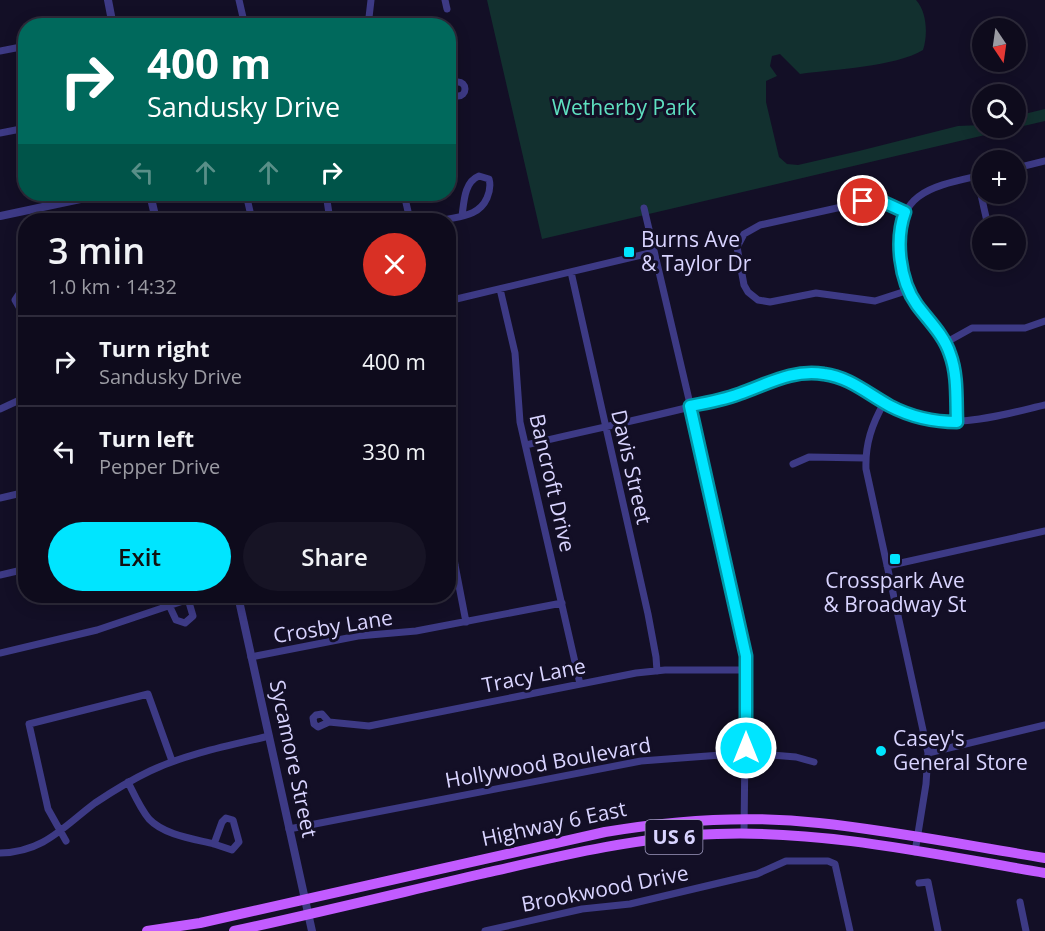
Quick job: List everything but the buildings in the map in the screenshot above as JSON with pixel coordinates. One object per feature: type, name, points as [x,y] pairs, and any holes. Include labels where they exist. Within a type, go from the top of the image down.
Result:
[{"type":"main road","name":"Highway 6 East","points":[[147,931],[200,923],[605,832],[671,822],[745,819],[819,823],[1045,858]]},
{"type":"main road","name":"Highway 6 East","points":[[234,931],[598,848],[673,837],[744,834],[829,838],[1045,873]]},
{"type":"street","points":[[108,0],[111,18]]},
{"type":"street","points":[[239,0],[243,18]]},
{"type":"street","points":[[369,18],[371,0]]},
{"type":"street","points":[[445,0],[447,9]]},
{"type":"street","points":[[0,51],[18,48]]},
{"type":"street","points":[[0,133],[18,130]]},
{"type":"street","points":[[1026,166],[1045,161]]},
{"type":"street","points":[[456,217],[462,216],[474,213],[482,208],[490,190],[489,178],[479,176],[471,181],[464,199],[462,216]]},
{"type":"street","points":[[957,422],[956,379],[951,354],[909,290],[900,245],[900,231],[905,212],[916,198],[930,188],[972,178]]},
{"type":"street","points":[[46,201],[47,206]]},
{"type":"street","points":[[0,216],[71,201]]},
{"type":"street","points":[[905,212],[881,201],[863,201],[753,228],[744,234],[736,247],[744,285],[753,297],[764,301],[816,293],[875,301],[909,290]]},
{"type":"street","points":[[644,208],[746,656],[744,834]]},
{"type":"street","points":[[456,299],[654,252]]},
{"type":"street","name":"Davis Street","points":[[571,272],[654,643],[657,671]]},
{"type":"street","name":"Bancroft Drive","points":[[500,289],[515,353],[519,414],[580,684]]},
{"type":"street","points":[[945,343],[972,328],[1025,328],[1045,321]]},
{"type":"street","points":[[526,445],[739,394],[788,375],[812,373],[844,379],[884,403],[915,417],[942,422],[983,419],[1045,405]]},
{"type":"street","points":[[0,409],[18,401]]},
{"type":"street","points":[[884,403],[870,432],[866,458],[867,479],[928,753],[926,784],[915,852]]},
{"type":"street","points":[[793,464],[809,457],[866,458]]},
{"type":"street","points":[[0,498],[18,494]]},
{"type":"street","points":[[887,566],[1045,531]]},
{"type":"street","points":[[456,570],[466,622]]},
{"type":"street","points":[[0,575],[18,571]]},
{"type":"street","points":[[0,653],[97,630],[175,603]]},
{"type":"street","points":[[169,605],[176,620],[185,623],[192,616],[189,603]]},
{"type":"street","name":"Sycamore Street","points":[[239,603],[312,931]]},
{"type":"street","name":"Crosby Lane","points":[[251,657],[358,636],[416,631],[562,603]]},
{"type":"street","name":"Tracy Lane","points":[[329,722],[369,726],[625,675],[657,671],[747,670]]},
{"type":"street","points":[[66,841],[45,800],[29,724],[148,694],[172,761]]},
{"type":"street","points":[[928,753],[1045,725]]},
{"type":"street","points":[[0,853],[31,848],[60,832],[96,802],[128,782],[172,761],[269,736]]},
{"type":"street","name":"Hollywood Boulevard","points":[[289,829],[641,761],[746,755],[796,757],[814,762]]},
{"type":"street","points":[[128,782],[147,816],[156,825],[174,833],[232,850],[237,845],[238,838],[232,819],[224,819],[214,844]]},
{"type":"street","name":"Brookwood Drive","points":[[485,931],[582,909],[623,905],[664,896],[757,874],[786,861],[828,861],[835,864],[849,931]]},
{"type":"street","points":[[919,883],[928,882],[938,931]]},
{"type":"street","points":[[1020,902],[1026,931]]},
{"type":"green space","name":"Wetherby Park","points":[[487,0],[916,0],[924,17],[926,38],[923,50],[911,56],[881,64],[800,74],[780,54],[772,56],[770,66],[777,76],[766,81],[766,102],[779,157],[787,164],[798,165],[958,126],[972,125],[972,138],[542,239]]},
{"type":"green space","points":[[1045,109],[1045,121],[1026,126],[1026,114]]},
{"type":"place","name":"Burns Ave & Taylor Dr","points":[[629,252]]},
{"type":"place","name":"Crosspark Ave & Broadway St","points":[[895,559]]},
{"type":"place","name":"Casey's General Store","points":[[881,751]]},
{"type":"route","points":[[746,748],[746,656],[690,406],[739,394],[788,375],[822,373],[844,379],[891,407],[915,417],[957,422],[956,379],[951,354],[915,302],[904,276],[900,231],[905,212],[889,203],[863,201]]}]
